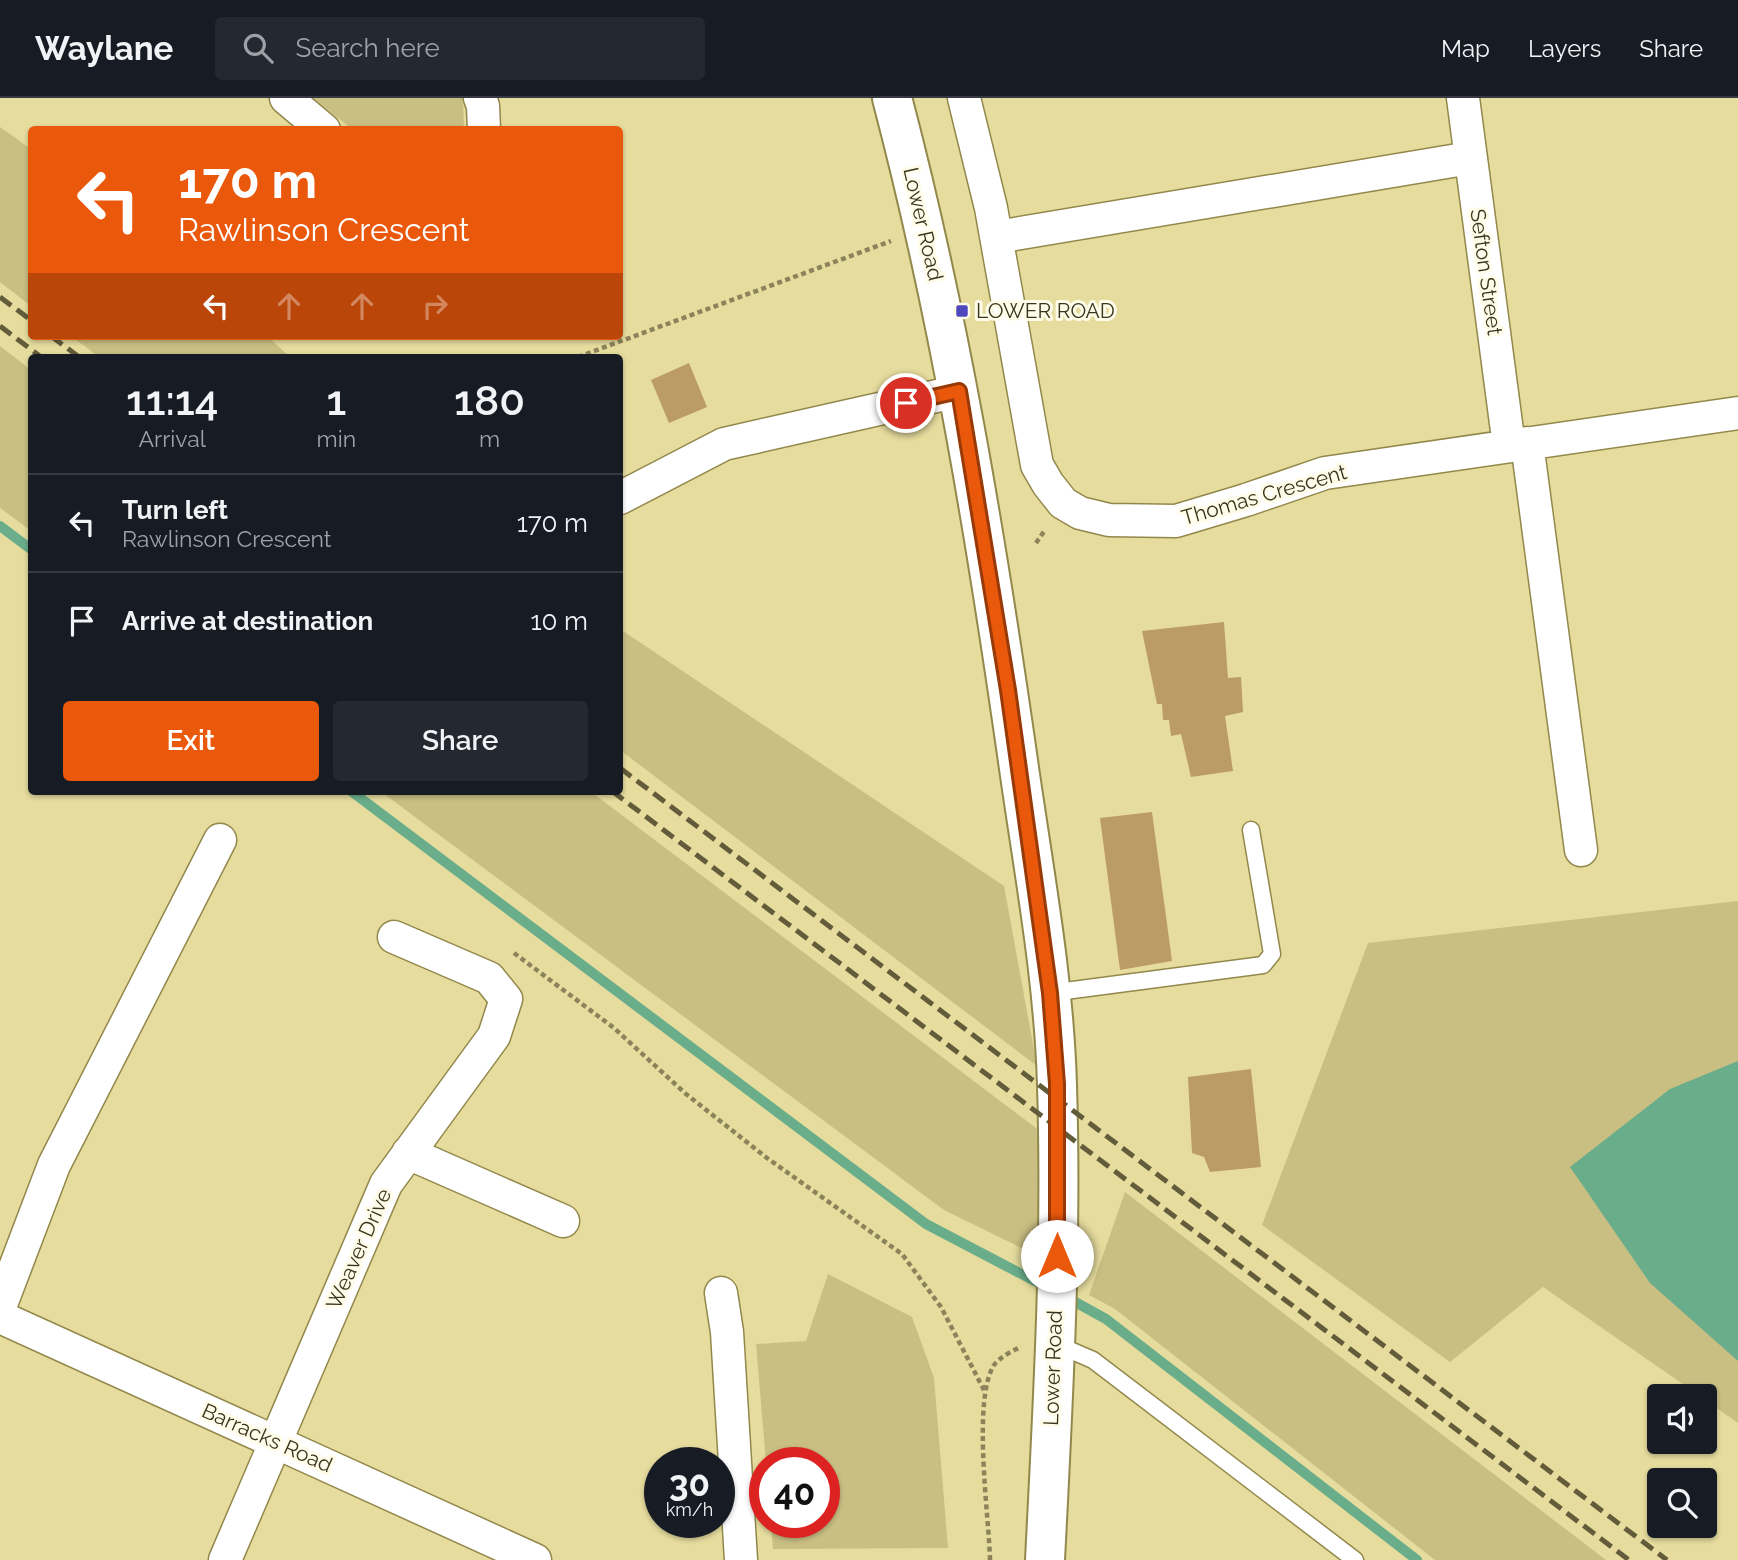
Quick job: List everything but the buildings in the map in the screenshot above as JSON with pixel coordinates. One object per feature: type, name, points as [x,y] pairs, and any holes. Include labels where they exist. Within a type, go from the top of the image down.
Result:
[{"type":"street","points":[[286,98],[319,126]]},
{"type":"street","points":[[480,98],[484,126]]},
{"type":"street","name":"Lower Road","points":[[892,98],[925,228],[959,391],[1008,690],[1050,993],[1057,1084],[1057,1256],[1045,1560]]},
{"type":"street","name":"Thomas Crescent","points":[[964,98],[997,237],[1037,465],[1063,503],[1080,513],[1109,520],[1175,521],[1325,473],[1738,413]]},
{"type":"street","name":"Sefton Street","points":[[1462,98],[1581,850]]},
{"type":"street","points":[[997,237],[1471,158]]},
{"type":"street","points":[[623,496],[724,444],[959,391]]},
{"type":"street","points":[[0,1307],[54,1165],[220,840]]},
{"type":"street","name":"Weaver Drive","points":[[225,1560],[386,1184],[494,1036],[506,999],[489,978],[394,937]]},
{"type":"street","points":[[408,1153],[563,1221]]},
{"type":"street","points":[[721,1293],[727,1332],[741,1560]]},
{"type":"street","name":"Barracks Road","points":[[0,1317],[535,1560]]},
{"type":"lane","points":[[1050,993],[1263,965],[1272,954],[1251,830]]},
{"type":"lane","points":[[1055,1334],[1355,1560]]},
{"type":"path","points":[[586,354],[925,228]]},
{"type":"path","points":[[510,950],[614,1028],[686,1094],[767,1158],[902,1254],[941,1307],[985,1392]]},
{"type":"path","points":[[990,1560],[983,1456],[985,1392],[994,1365],[1010,1351],[1055,1334]]},
{"type":"shaded area","points":[[313,98],[463,98],[464,126],[348,126]]},
{"type":"shaded area","points":[[0,127],[28,147],[28,304],[0,282]]},
{"type":"shaded area","points":[[76,340],[271,340],[287,354],[95,354]]},
{"type":"shaded area","points":[[0,346],[28,368],[28,529],[0,508]]},
{"type":"shaded area","points":[[623,631],[1004,886],[1037,1066],[623,752]]},
{"type":"shaded area","points":[[385,795],[595,795],[1040,1131],[1040,1257],[944,1210]]},
{"type":"shaded area","points":[[1738,901],[1738,1423],[1717,1408],[1717,1384],[1683,1384],[1543,1287],[1450,1362],[1262,1225],[1368,943]]},
{"type":"shaded area","points":[[1738,1061],[1738,1361],[1650,1283],[1570,1167],[1670,1089]]},
{"type":"shaded area","points":[[1125,1192],[1606,1560],[1435,1560],[1115,1309],[1089,1295]]},
{"type":"shaded area","points":[[828,1274],[912,1317],[934,1378],[948,1548],[773,1549],[772,1538],[840,1538],[840,1447],[765,1447],[756,1344],[806,1341]]},
{"type":"waterway","points":[[0,526],[28,547]]},
{"type":"waterway","points":[[356,795],[926,1224],[1048,1288]]},
{"type":"waterway","points":[[1066,1297],[1106,1319],[1417,1560]]},
{"type":"railway","points":[[0,297],[28,318]]},
{"type":"railway","points":[[0,326],[37,354]]},
{"type":"railway","points":[[56,340],[75,354]]},
{"type":"railway","points":[[623,770],[1667,1560]]},
{"type":"railway","points":[[617,795],[1629,1560]]},
{"type":"place","name":"LOWER ROAD","points":[[962,311]]},
{"type":"route","points":[[906,403],[959,391],[1008,690],[1050,993],[1057,1084],[1057,1256]]}]
